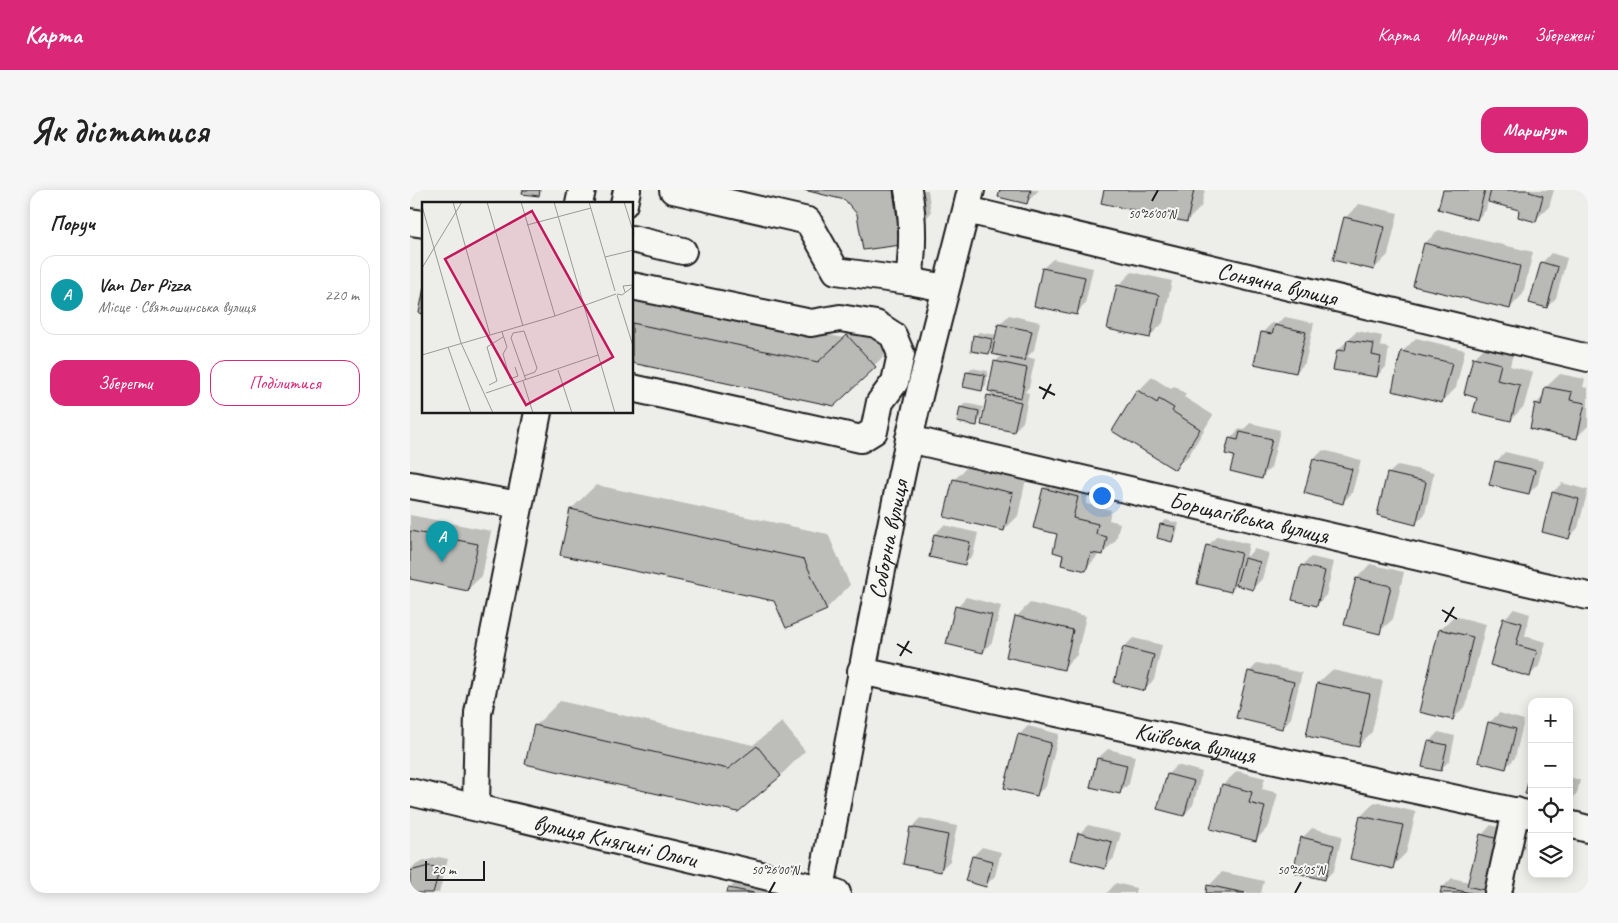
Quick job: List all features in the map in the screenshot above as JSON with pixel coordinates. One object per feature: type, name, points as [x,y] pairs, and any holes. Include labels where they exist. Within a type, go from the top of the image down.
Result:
[{"type":"street","points":[[672,190],[808,222],[836,271],[945,288]]},
{"type":"street","points":[[908,190],[912,208],[913,246],[909,281]]},
{"type":"street","name":"Соборна вулиця","points":[[826,892],[861,671],[909,439],[945,288],[969,200]]},
{"type":"street","name":"Сонячна вулиця","points":[[969,200],[1588,358]]},
{"type":"street","points":[[634,239],[683,251]]},
{"type":"street","points":[[634,286],[811,323],[840,318],[876,324],[893,336],[901,354],[895,382],[880,402],[874,431],[861,439],[634,388]]},
{"type":"street","points":[[476,806],[478,713],[538,414]]},
{"type":"street","name":"Борщагівська вулиця","points":[[909,439],[1588,596]]},
{"type":"street","points":[[410,486],[519,505]]},
{"type":"street","name":"Київська вулиця","points":[[861,671],[1524,813]]},
{"type":"street","name":"вулиця Княгині Ольги","points":[[410,792],[476,806],[826,892]]},
{"type":"street","points":[[1498,893],[1524,813]]},
{"type":"street","points":[[1573,825],[1588,829]]},
{"type":"building","points":[[523,190],[540,190],[539,196],[522,194]]},
{"type":"building","points":[[804,190],[893,190],[901,245],[863,250],[857,214],[845,200]]},
{"type":"building","points":[[1000,190],[1031,190],[1027,204],[998,197]]},
{"type":"building","points":[[1104,190],[1194,190],[1187,222],[1101,203]]},
{"type":"building","points":[[1443,190],[1485,190],[1477,220],[1438,209]]},
{"type":"building","points":[[1491,190],[1530,190],[1529,192],[1543,196],[1536,222],[1518,217],[1519,210],[1488,202]]},
{"type":"building","points":[[1344,217],[1385,227],[1374,270],[1333,260]]},
{"type":"building","points":[[1424,243],[1520,266],[1510,309],[1413,286]]},
{"type":"building","points":[[1541,262],[1558,267],[1547,308],[1529,303]]},
{"type":"building","points":[[1042,268],[1085,277],[1077,315],[1034,306]]},
{"type":"building","points":[[1117,285],[1159,295],[1150,338],[1107,329]]},
{"type":"building","points":[[422,297],[422,314],[419,313]]},
{"type":"building","points":[[634,323],[818,362],[847,335],[876,367],[834,406],[634,363]]},
{"type":"building","points":[[998,324],[1032,331],[1025,361],[992,354]]},
{"type":"building","points":[[1275,325],[1306,332],[1296,373],[1254,364],[1261,332],[1272,334]]},
{"type":"building","points":[[973,335],[992,339],[989,354],[971,351]]},
{"type":"building","points":[[1347,340],[1374,344],[1372,355],[1381,357],[1377,377],[1333,370],[1337,350],[1345,351]]},
{"type":"building","points":[[1401,351],[1452,363],[1442,403],[1392,391]]},
{"type":"building","points":[[1473,357],[1501,364],[1497,380],[1520,385],[1511,421],[1473,412],[1477,398],[1464,394]]},
{"type":"building","points":[[994,361],[1027,368],[1021,398],[988,391]]},
{"type":"building","points":[[966,372],[985,375],[982,391],[963,387]]},
{"type":"building","points":[[1545,387],[1572,392],[1570,400],[1585,403],[1577,439],[1530,429],[1535,403],[1541,405]]},
{"type":"building","points":[[1137,390],[1157,403],[1159,399],[1174,408],[1172,411],[1200,429],[1175,470],[1112,431]]},
{"type":"building","points":[[987,395],[1021,402],[1014,432],[981,425]]},
{"type":"building","points":[[960,407],[979,411],[977,426],[957,422]]},
{"type":"building","points":[[1240,432],[1272,439],[1262,479],[1230,471],[1234,456],[1225,454],[1229,438],[1238,440]]},
{"type":"building","points":[[1313,459],[1352,469],[1343,504],[1304,493]]},
{"type":"building","points":[[1495,461],[1535,470],[1529,494],[1489,485]]},
{"type":"building","points":[[1387,473],[1426,482],[1416,525],[1377,515]]},
{"type":"building","points":[[953,479],[1013,493],[1004,531],[944,517]]},
{"type":"building","points":[[1043,488],[1078,497],[1073,518],[1098,524],[1096,534],[1107,537],[1103,555],[1091,553],[1086,571],[1061,565],[1063,555],[1053,552],[1057,534],[1033,528]]},
{"type":"building","points":[[1552,492],[1579,499],[1569,539],[1542,532]]},
{"type":"building","points":[[570,509],[804,559],[827,610],[786,628],[774,601],[560,555]]},
{"type":"building","points":[[1160,524],[1176,527],[1172,542],[1157,538]]},
{"type":"building","points":[[410,531],[478,544],[468,591],[410,579]]},
{"type":"building","points":[[934,534],[970,542],[965,565],[929,557]]},
{"type":"building","points":[[1206,545],[1241,553],[1231,592],[1197,584]]},
{"type":"building","points":[[1244,558],[1260,562],[1253,590],[1236,585]]},
{"type":"building","points":[[1301,565],[1325,571],[1317,606],[1292,600]]},
{"type":"building","points":[[1356,578],[1391,586],[1380,634],[1344,625]]},
{"type":"building","points":[[955,606],[992,615],[983,653],[946,644]]},
{"type":"building","points":[[1015,616],[1073,630],[1064,670],[1006,657]]},
{"type":"building","points":[[1503,618],[1522,623],[1516,645],[1537,651],[1530,677],[1490,665]]},
{"type":"building","points":[[1439,629],[1473,637],[1453,720],[1419,712]]},
{"type":"building","points":[[1123,647],[1154,655],[1145,691],[1114,683]]},
{"type":"building","points":[[1248,671],[1294,682],[1282,729],[1236,718]]},
{"type":"building","points":[[1317,683],[1370,694],[1359,747],[1306,736]]},
{"type":"building","points":[[1488,722],[1516,729],[1506,769],[1478,762]]},
{"type":"building","points":[[534,725],[728,769],[757,746],[781,776],[738,812],[525,764]]},
{"type":"building","points":[[1018,734],[1051,743],[1037,796],[1004,788]]},
{"type":"building","points":[[1428,741],[1447,745],[1441,771],[1422,767]]},
{"type":"building","points":[[1097,758],[1127,765],[1120,794],[1090,787]]},
{"type":"building","points":[[1167,774],[1194,781],[1184,816],[1157,809]]},
{"type":"building","points":[[1528,783],[1528,794],[1525,794]]},
{"type":"building","points":[[1222,784],[1252,792],[1249,803],[1265,807],[1256,841],[1210,829]]},
{"type":"building","points":[[1360,816],[1403,825],[1393,869],[1350,859]]},
{"type":"building","points":[[910,827],[948,835],[941,872],[903,864]]},
{"type":"building","points":[[1078,833],[1112,842],[1105,869],[1071,860]]},
{"type":"building","points":[[1480,834],[1502,840],[1488,891],[1467,886]]},
{"type":"building","points":[[1301,837],[1334,845],[1325,880],[1293,872]]},
{"type":"building","points":[[972,856],[993,861],[986,887],[965,881]]},
{"type":"building","points":[[429,866],[440,868],[433,893],[410,893],[410,871]]},
{"type":"building","points":[[1207,885],[1245,893],[1206,893]]},
{"type":"building","points":[[1442,887],[1471,893],[1440,893]]},
{"type":"building","points":[[728,888],[754,893],[727,893]]},
{"type":"place","name":"Van Der Pizza","points":[[442,562]]}]
